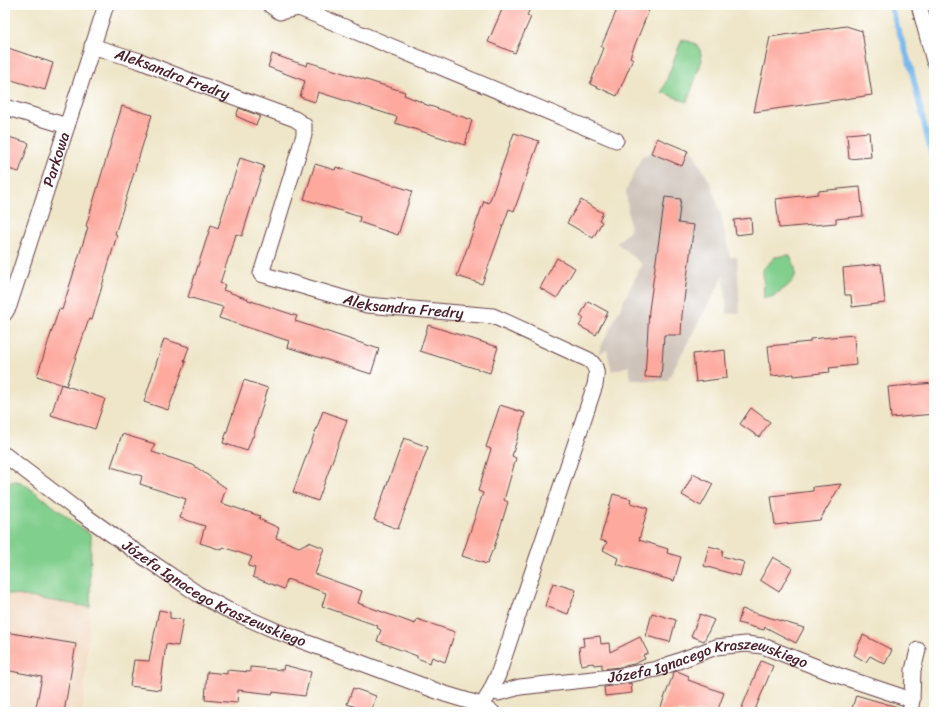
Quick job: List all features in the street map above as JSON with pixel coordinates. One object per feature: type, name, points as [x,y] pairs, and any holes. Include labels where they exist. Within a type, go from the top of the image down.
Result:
[{"type":"street","name":"Parkowa","points":[[5,312],[10,306],[106,5]]},
{"type":"street","points":[[270,5],[280,12],[300,6],[616,140]]},
{"type":"street","points":[[919,5],[934,61]]},
{"type":"street","name":"Aleksandra Fredry","points":[[92,46],[140,61],[295,119],[304,125],[304,135],[261,274],[367,305],[493,316],[589,360],[595,366],[597,373],[596,385],[498,675]]},
{"type":"street","points":[[5,107],[67,126]]},
{"type":"street","name":"Józefa Ignacego Kraszewskiego","points":[[6,457],[135,551],[198,594],[226,609],[280,633],[445,694],[475,703],[487,709]]},
{"type":"street","name":"Józefa Ignacego Kraszewskiego","points":[[498,693],[520,687],[621,676],[657,669],[716,647],[746,644],[770,649],[911,706],[913,670],[918,650]]},
{"type":"street","points":[[498,675],[498,693],[501,712]]},
{"type":"street","points":[[487,709],[490,694],[498,675]]},
{"type":"street","name":"Józefa Ignacego Kraszewskiego","points":[[445,694],[459,706],[463,712]]},
{"type":"shaded area","points":[[657,138],[688,151],[691,149],[712,186],[721,216],[730,257],[737,257],[740,313],[727,314],[724,275],[667,381],[631,380],[629,366],[612,371],[607,350],[598,353],[642,264],[617,243],[630,230],[626,191],[642,156],[651,153]]},
{"type":"shaded area","points":[[5,593],[90,607],[83,712],[5,712]]},
{"type":"green space","points":[[682,39],[696,44],[700,50],[702,60],[687,102],[662,92]]},
{"type":"green space","points":[[789,255],[793,261],[796,272],[793,280],[774,296],[764,298],[763,269],[775,257]]},
{"type":"green space","points":[[17,481],[23,483],[91,535],[90,607],[5,593],[5,485],[10,482]]},
{"type":"building","points":[[504,5],[532,5],[527,15],[531,17],[515,53],[488,42]]},
{"type":"building","points":[[619,5],[651,5],[630,57],[633,59],[617,96],[590,84],[604,48],[601,47]]},
{"type":"building","points":[[846,26],[862,31],[872,95],[754,112],[770,37]]},
{"type":"building","points":[[5,47],[53,63],[45,90],[5,78]]},
{"type":"building","points":[[272,54],[307,66],[308,62],[405,92],[404,95],[424,104],[472,120],[465,145],[395,123],[397,117],[318,92],[315,102],[300,97],[305,81],[268,67]]},
{"type":"building","points":[[122,106],[152,115],[115,234],[117,235],[92,320],[89,319],[66,386],[37,376],[59,309],[62,310],[88,227],[86,226]]},
{"type":"building","points":[[239,108],[260,116],[256,125],[236,116]]},
{"type":"building","points":[[869,132],[871,157],[849,159],[847,134]]},
{"type":"building","points":[[514,133],[539,141],[514,211],[509,209],[482,284],[457,276],[484,201],[489,203]]},
{"type":"building","points":[[5,136],[29,143],[19,172],[5,168]]},
{"type":"building","points":[[657,138],[688,151],[682,166],[651,153]]},
{"type":"building","points":[[240,158],[264,166],[242,236],[236,234],[220,283],[225,285],[223,290],[297,316],[295,321],[379,349],[371,374],[287,347],[289,341],[219,318],[223,307],[188,297],[211,225],[218,228]]},
{"type":"building","points":[[315,164],[335,170],[336,167],[412,191],[398,235],[359,222],[360,217],[304,199]]},
{"type":"building","points":[[860,187],[863,216],[836,219],[836,223],[779,228],[776,199],[818,194],[818,191]]},
{"type":"building","points":[[665,197],[681,199],[678,223],[694,225],[682,315],[681,335],[664,335],[661,378],[645,377],[649,310]]},
{"type":"building","points":[[581,200],[603,213],[599,220],[602,222],[593,238],[567,223]]},
{"type":"building","points":[[751,218],[752,233],[736,235],[734,220]]},
{"type":"building","points":[[557,258],[575,268],[557,298],[540,288]]},
{"type":"building","points":[[881,264],[885,303],[852,307],[851,295],[845,295],[843,268]]},
{"type":"building","points":[[588,301],[608,312],[596,335],[579,326],[584,318],[580,316]]},
{"type":"building","points":[[428,325],[498,347],[490,373],[420,351]]},
{"type":"building","points":[[854,335],[856,365],[829,368],[830,372],[794,376],[794,374],[771,376],[768,346],[810,342],[810,339]]},
{"type":"building","points":[[164,339],[189,347],[184,361],[186,362],[168,410],[144,402]]},
{"type":"building","points":[[725,350],[727,378],[696,382],[693,354]]},
{"type":"building","points":[[244,380],[268,388],[253,437],[247,451],[223,443]]},
{"type":"building","points":[[934,383],[934,414],[891,418],[888,387]]},
{"type":"building","points":[[61,384],[105,399],[95,429],[51,415]]},
{"type":"building","points":[[500,405],[525,413],[512,456],[516,458],[504,500],[508,502],[493,551],[487,564],[462,556],[483,493],[478,491],[491,449],[486,447]]},
{"type":"building","points":[[751,408],[770,422],[759,437],[740,424]]},
{"type":"building","points":[[323,411],[347,420],[318,501],[293,492]]},
{"type":"building","points":[[122,434],[155,444],[152,452],[193,465],[226,488],[221,503],[260,516],[259,519],[279,528],[276,538],[299,547],[309,542],[324,548],[315,574],[362,591],[358,603],[415,624],[417,619],[455,632],[445,662],[432,657],[430,663],[417,658],[417,656],[377,641],[381,630],[377,628],[378,626],[322,606],[326,593],[287,579],[284,589],[253,577],[255,568],[248,566],[252,557],[223,547],[222,550],[200,543],[205,526],[180,518],[186,499],[140,484],[142,476],[111,467]]},
{"type":"building","points":[[404,438],[428,447],[398,529],[374,520]]},
{"type":"building","points":[[693,474],[713,484],[701,506],[682,495]]},
{"type":"building","points":[[841,484],[820,520],[775,525],[771,496],[813,491],[813,487]]},
{"type":"building","points":[[613,494],[631,499],[630,503],[648,508],[639,540],[668,549],[667,553],[681,557],[674,581],[616,564],[618,558],[603,550],[607,542],[600,540]]},
{"type":"building","points":[[709,546],[723,550],[722,556],[744,562],[740,576],[704,566]]},
{"type":"building","points":[[773,557],[792,568],[779,592],[760,580]]},
{"type":"building","points":[[553,583],[576,590],[568,614],[545,606]]},
{"type":"building","points":[[742,609],[804,628],[796,643],[765,627],[764,630],[738,623]]},
{"type":"building","points":[[159,610],[170,612],[170,618],[183,620],[178,646],[166,644],[160,690],[130,686],[134,660],[149,661]]},
{"type":"building","points":[[652,613],[676,620],[670,642],[646,636]]},
{"type":"building","points":[[700,614],[714,620],[704,641],[691,636]]},
{"type":"building","points":[[5,632],[76,644],[64,712],[35,712],[42,677],[5,670]]},
{"type":"building","points":[[863,635],[892,650],[885,664],[870,656],[866,662],[854,655]]},
{"type":"building","points":[[600,636],[601,644],[609,643],[610,652],[640,637],[648,653],[643,655],[645,659],[634,664],[620,667],[602,669],[602,664],[594,665],[593,663],[581,665],[579,647],[584,646],[583,638]]},
{"type":"building","points":[[761,661],[773,666],[754,712],[740,712]]},
{"type":"building","points":[[284,665],[311,672],[305,696],[238,690],[237,703],[205,700],[207,672],[227,674],[227,670],[250,672],[250,667],[283,670]]},
{"type":"building","points":[[677,671],[689,676],[688,680],[724,693],[717,712],[659,712],[674,672]]},
{"type":"building","points":[[631,683],[632,693],[605,696],[604,687]]},
{"type":"building","points":[[353,688],[376,696],[371,712],[347,704]]},
{"type":"building","points":[[856,695],[901,708],[900,712],[851,712]]},
{"type":"waterway","points":[[890,5],[911,68],[934,166]]}]
